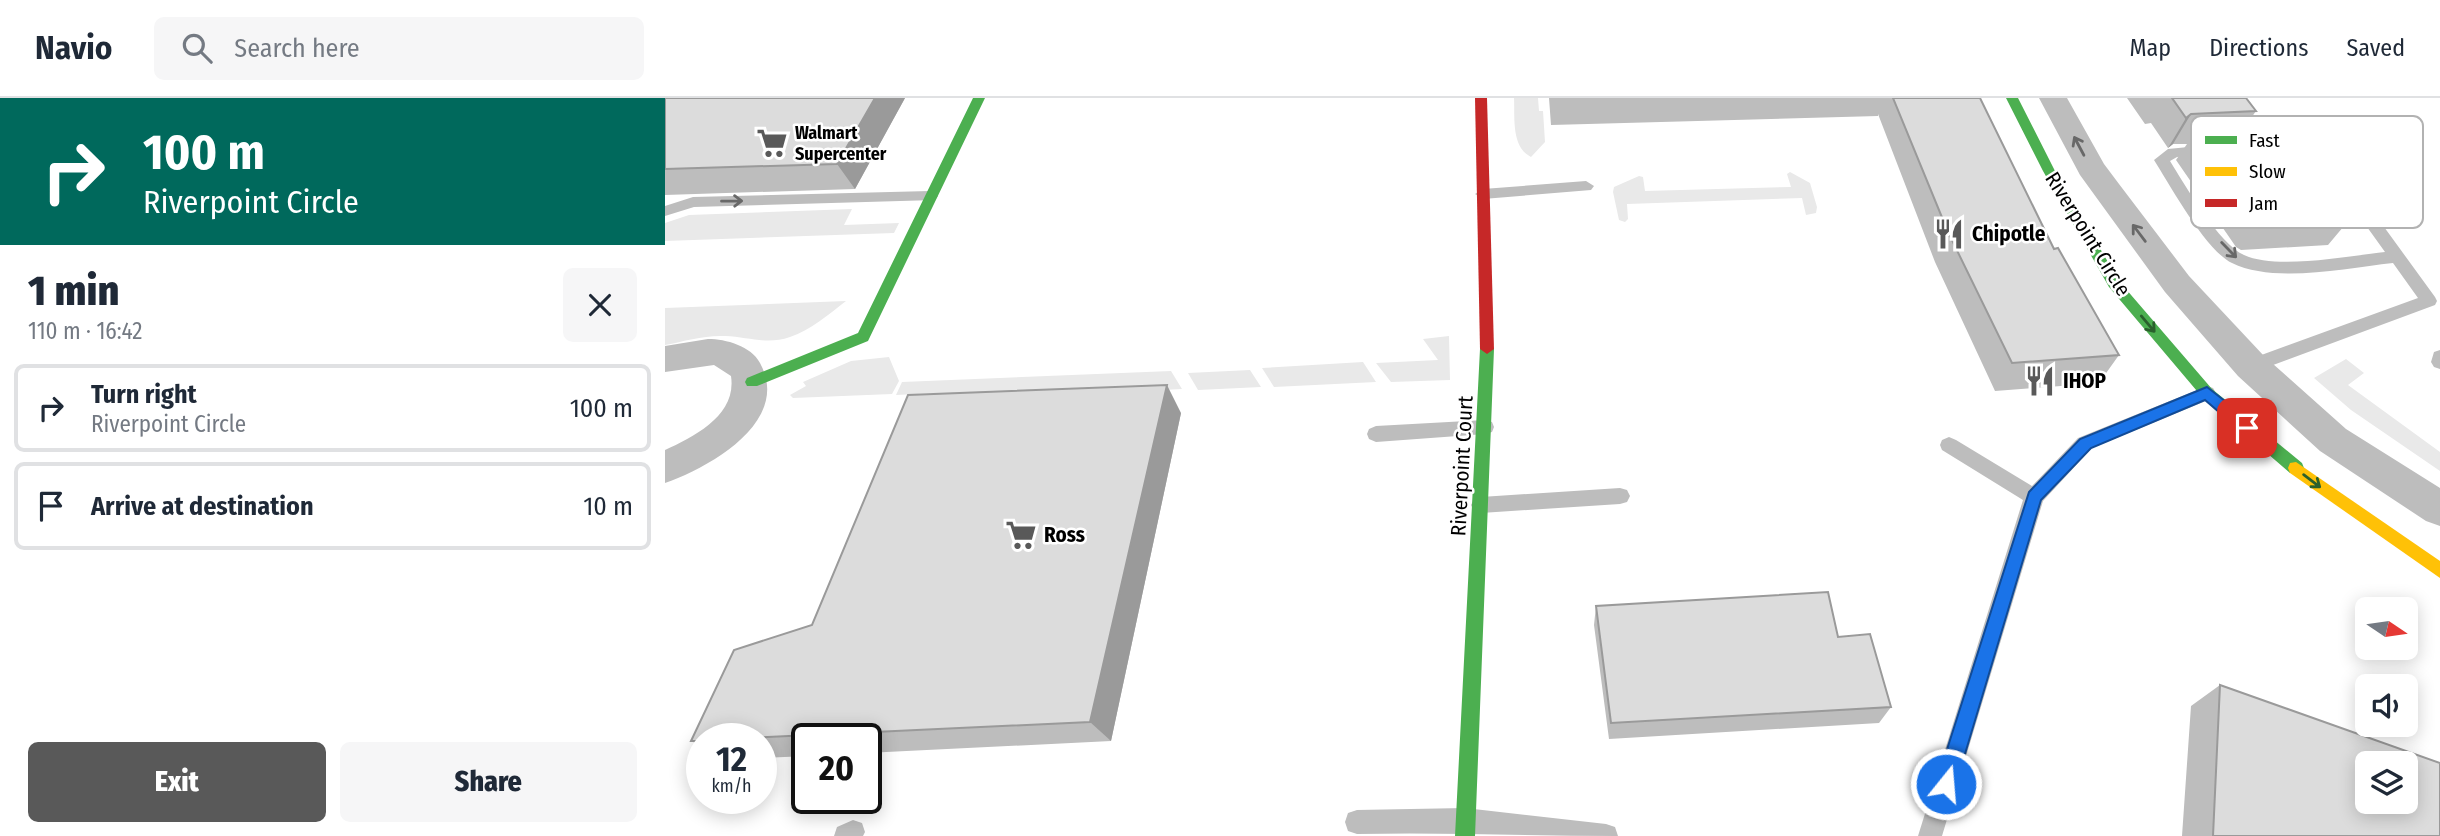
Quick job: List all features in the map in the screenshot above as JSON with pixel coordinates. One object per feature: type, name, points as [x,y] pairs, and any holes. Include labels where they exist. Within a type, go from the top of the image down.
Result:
[{"type":"street","points":[[752,382],[863,337],[979,98]]},
{"type":"street","name":"Riverpoint Court","points":[[1465,828],[1488,377],[1481,98]]},
{"type":"street","name":"Riverpoint Circle","points":[[2012,98],[2049,171],[2114,284],[2207,393],[2287,463],[2440,571]]},
{"type":"street","name":"Riverpoint Circle","points":[[2053,98],[2091,168],[2177,284],[2251,366],[2333,440],[2440,509]]},
{"type":"street","points":[[665,359],[713,352],[734,358],[745,366],[752,382],[750,398],[737,420],[706,447],[665,467]]},
{"type":"lane","points":[[2191,151],[2173,152],[2162,160],[2191,205]]},
{"type":"lane","points":[[1483,194],[1586,186]]},
{"type":"lane","points":[[665,211],[693,202],[930,196]]},
{"type":"lane","points":[[2209,228],[2234,258],[2265,268],[2397,257]]},
{"type":"lane","points":[[2251,366],[2429,301],[2376,228]]},
{"type":"lane","points":[[1930,836],[2034,497],[2085,443],[2207,393]]},
{"type":"lane","points":[[1376,434],[1485,427]]},
{"type":"lane","points":[[1949,445],[2034,497]]},
{"type":"lane","points":[[1481,505],[1620,496]]},
{"type":"lane","points":[[1357,822],[1606,836]]},
{"type":"shaded area","points":[[1514,98],[1538,98],[1539,111],[1543,111],[1545,142],[1531,157],[1517,139]]},
{"type":"shaded area","points":[[1790,172],[1810,183],[1817,207],[1816,213],[1806,215],[1802,198],[1627,204],[1628,219],[1625,222],[1619,220],[1613,192],[1614,187],[1639,176],[1643,177],[1645,191],[1791,187],[1787,174]]},
{"type":"shaded area","points":[[852,209],[844,225],[899,223],[894,233],[665,241],[665,223],[689,215]]},
{"type":"shaded area","points":[[846,301],[812,326],[782,339],[717,336],[665,345],[665,308]]},
{"type":"shaded area","points":[[1449,336],[1450,380],[1391,382],[1376,363],[1438,360],[1423,339]]},
{"type":"shaded area","points":[[889,357],[899,381],[892,394],[793,398],[790,395],[806,386],[803,382],[851,361]]},
{"type":"shaded area","points":[[2346,359],[2364,373],[2348,385],[2440,452],[2440,471],[2351,410],[2314,378]]},
{"type":"shaded area","points":[[1363,362],[1376,382],[1274,387],[1262,368]]},
{"type":"shaded area","points":[[1250,370],[1261,387],[1198,390],[1188,373]]},
{"type":"shaded area","points":[[1171,371],[1182,389],[1102,393],[931,410],[936,393],[896,395],[902,382]]},
{"type":"building","name":"Walmart Supercenter","points":[[665,98],[875,98],[837,164],[665,169]]},
{"type":"building","points":[[1893,98],[1980,98],[2054,249],[2058,248],[2119,355],[2012,363],[1948,232]]},
{"type":"building","points":[[2172,98],[2246,98],[2256,111],[2191,114],[2186,118]]},
{"type":"building","name":"Ross","points":[[1167,385],[1090,722],[882,732],[882,723],[791,723],[791,736],[777,737],[777,723],[700,723],[734,650],[812,625],[908,395]]},
{"type":"building","points":[[1828,592],[1838,637],[1870,634],[1891,707],[1611,723],[1596,606]]},
{"type":"building","points":[[2220,685],[2355,733],[2355,737],[2367,737],[2406,751],[2355,751],[2355,814],[2418,814],[2418,755],[2440,763],[2440,836],[2213,836]]},
{"type":"traffic: fast","points":[[752,382],[863,337],[979,98]]},
{"type":"traffic: fast","points":[[2012,98],[2049,171],[2114,284],[2207,393],[2296,468]]},
{"type":"traffic: fast","points":[[1465,836],[1487,349]]},
{"type":"traffic: slow","points":[[2296,468],[2440,571]]},
{"type":"traffic: jam","points":[[1481,98],[1487,349]]},
{"type":"place","name":"Walmart Supercenter","points":[[772,143]]},
{"type":"place","name":"Chipotle","points":[[1949,234]]},
{"type":"place","name":"IHOP","points":[[2040,381]]},
{"type":"place","name":"Ross","points":[[1021,535]]},
{"type":"route","points":[[1946,784],[2034,497],[2085,443],[2207,393],[2247,428]]}]
